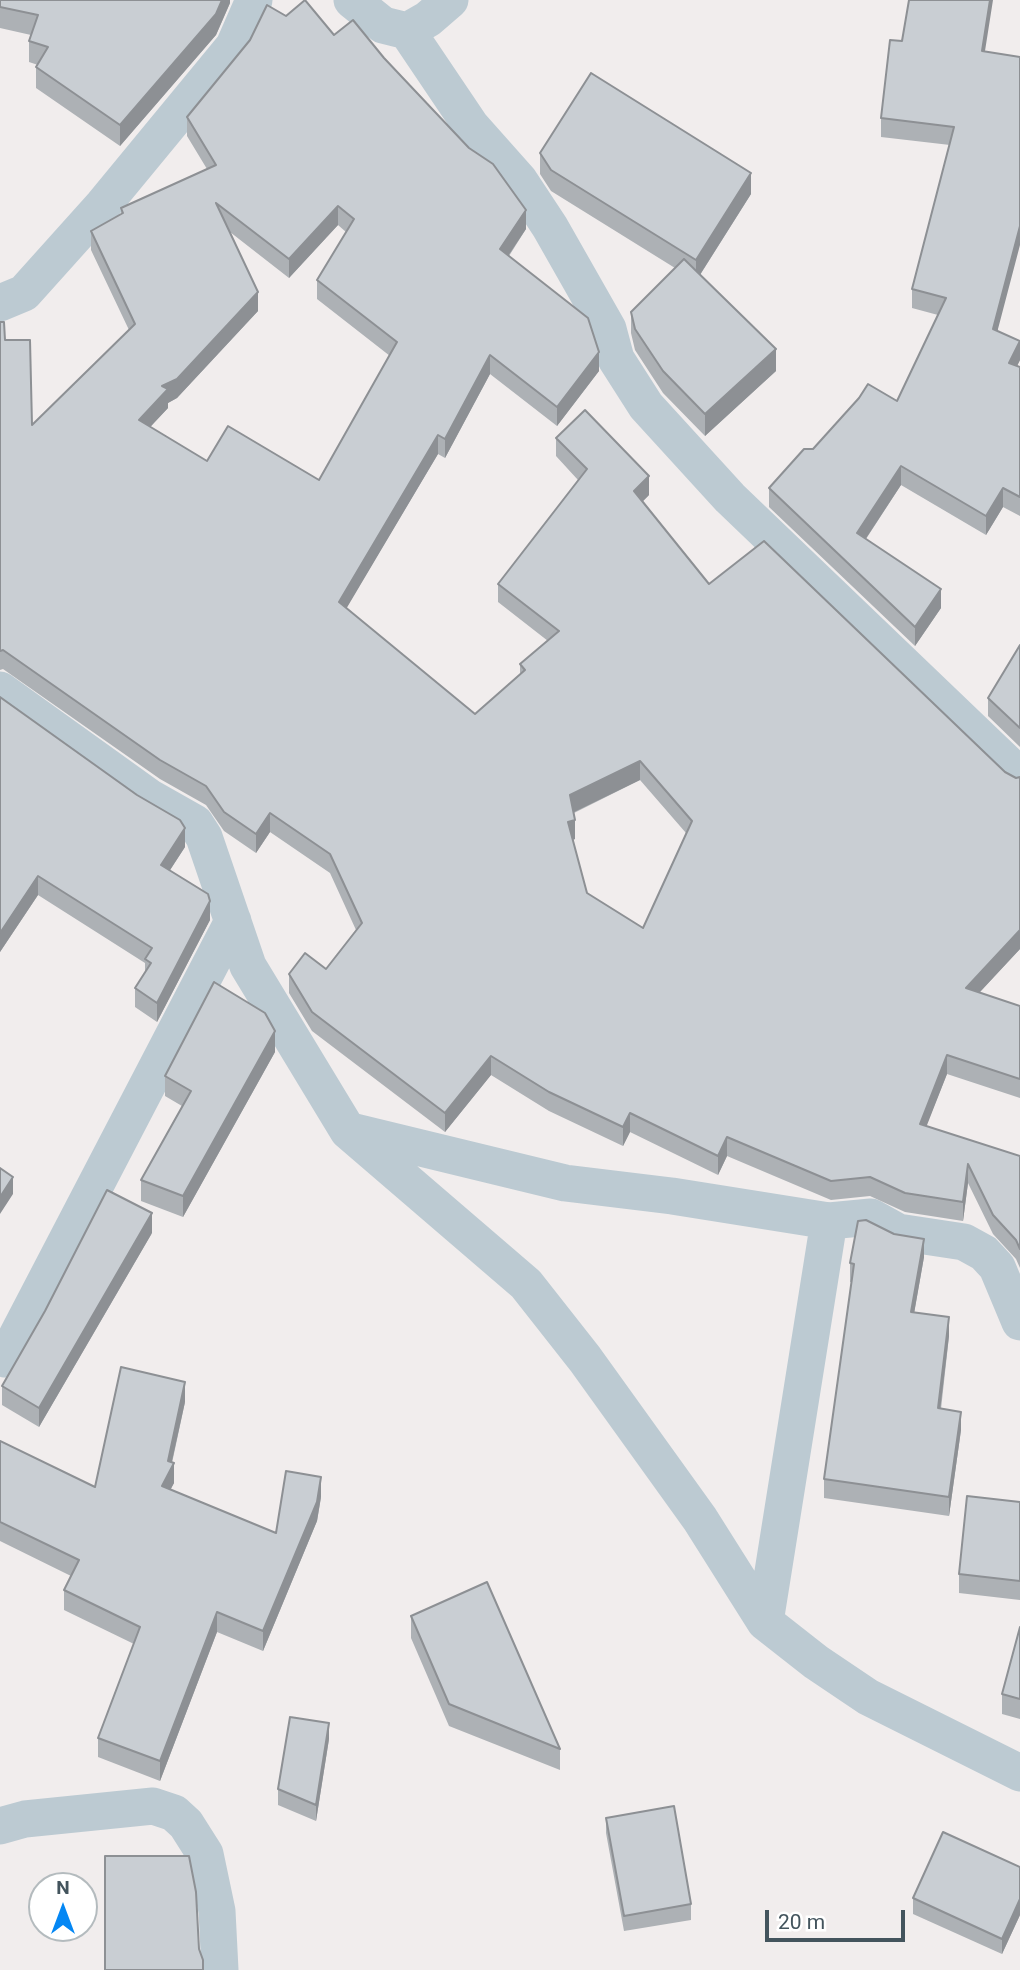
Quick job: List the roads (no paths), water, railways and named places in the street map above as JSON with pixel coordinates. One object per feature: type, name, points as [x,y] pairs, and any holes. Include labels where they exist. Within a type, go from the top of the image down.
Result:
[{"type":"street","points":[[0,303],[24,293],[103,205],[234,46],[254,0]]},
{"type":"street","points":[[352,0],[383,25],[407,31],[471,126],[519,180],[550,227],[608,329],[616,359],[646,406],[730,498],[1020,776]]},
{"type":"street","points":[[407,31],[428,19],[450,0]]},
{"type":"street","points":[[0,690],[149,797],[195,823],[204,837],[248,966],[348,1130],[526,1284],[585,1359],[700,1519],[765,1622],[816,1662],[868,1697],[1020,1773]]},
{"type":"street","points":[[5,1359],[233,921]]},
{"type":"street","points":[[348,1130],[565,1182],[829,1221],[871,1217],[898,1232],[964,1242],[984,1253],[997,1267],[1020,1322]]},
{"type":"street","points":[[765,1622],[829,1221]]},
{"type":"street","points":[[0,1826],[25,1819],[153,1806],[174,1813],[186,1824],[205,1854],[217,1911],[220,1970]]}]
